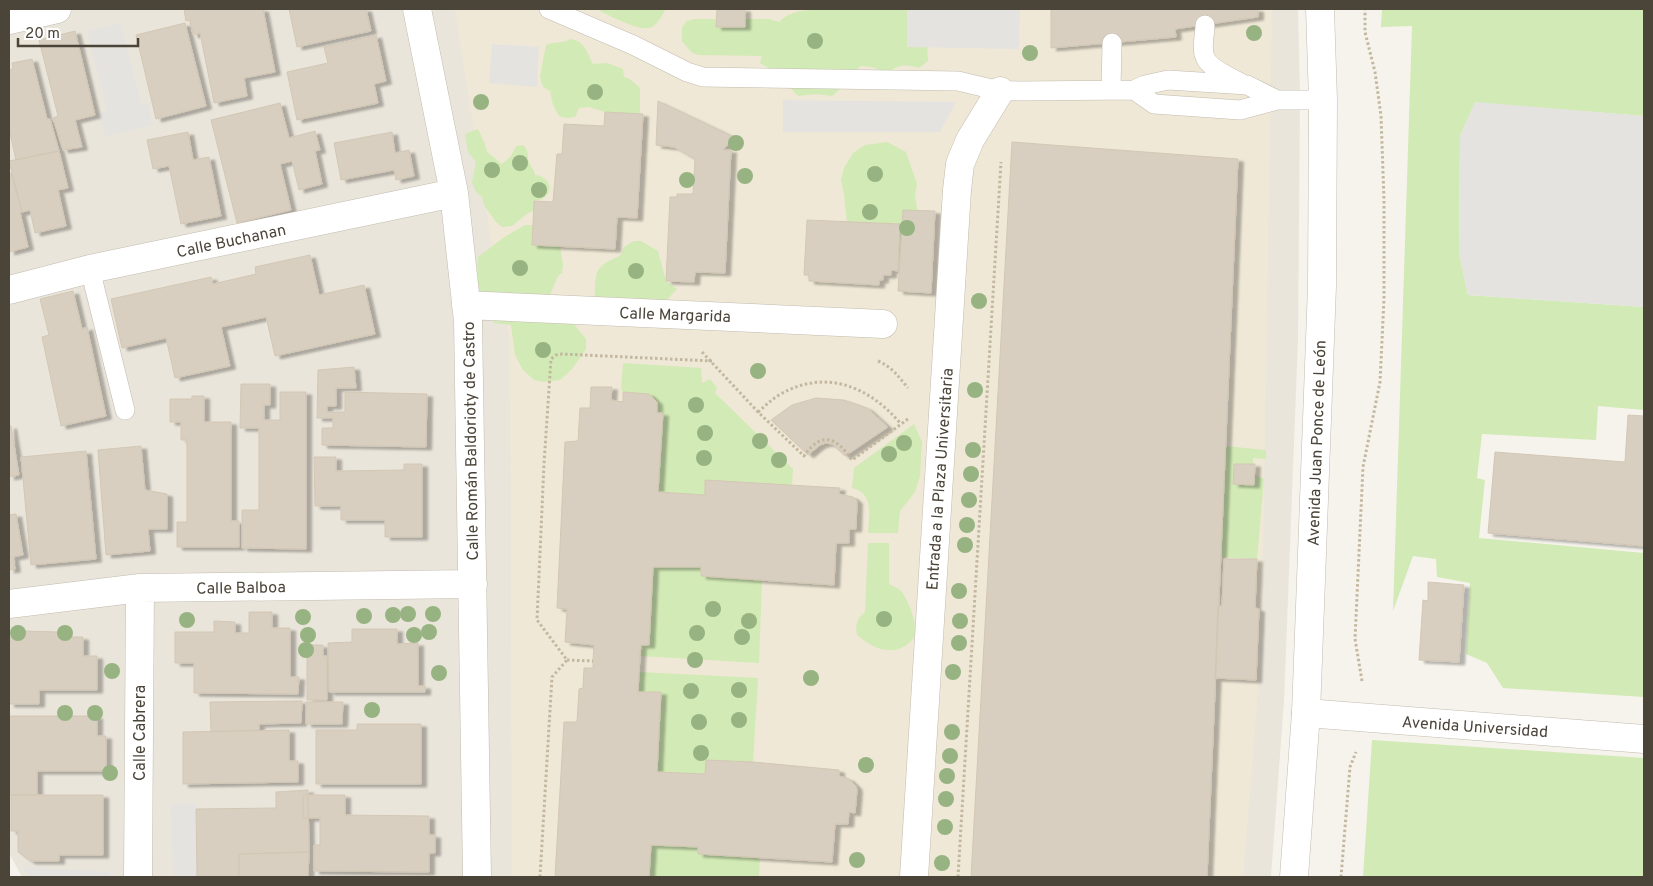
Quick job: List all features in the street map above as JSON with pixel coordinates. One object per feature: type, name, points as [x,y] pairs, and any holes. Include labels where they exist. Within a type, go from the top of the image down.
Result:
[{"type":"street","points":[[9,20],[57,9]]},
{"type":"street","name":"Calle Román Baldorioty de Castro","points":[[417,9],[454,193],[468,321],[477,877]]},
{"type":"street","name":"Avenida Juan Ponce de León","points":[[1294,877],[1306,713],[1322,286],[1323,100],[1320,9]]},
{"type":"street","name":"Entrada a la Plaza Universitaria","points":[[914,877],[934,402],[957,190],[960,164],[970,140],[1000,91]]},
{"type":"street","name":"Calle Buchanan","points":[[9,290],[90,269],[454,193]]},
{"type":"street","name":"Calle Margarida","points":[[466,305],[883,324]]},
{"type":"street","name":"Calle Balboa","points":[[9,604],[140,588],[473,584]]},
{"type":"street","name":"Calle Cabrera","points":[[138,877],[140,588]]},
{"type":"street","name":"Avenida Universidad","points":[[1306,713],[1644,739]]},
{"type":"lane","points":[[549,9],[633,45],[687,72],[703,76],[958,80],[1000,91],[1134,90],[1145,84],[1168,80],[1247,85]]},
{"type":"lane","points":[[1206,25],[1204,51],[1205,59],[1209,64],[1277,100]]},
{"type":"lane","points":[[1111,90],[1112,43]]},
{"type":"lane","points":[[1134,90],[1154,104],[1240,110],[1277,100],[1323,100]]},
{"type":"lane","points":[[90,269],[125,410]]},
{"type":"path","points":[[1341,877],[1350,767],[1357,750],[1362,682],[1355,639],[1363,467],[1380,382],[1384,299],[1384,200],[1381,116],[1375,72],[1365,32],[1365,9]]},
{"type":"path","points":[[958,877],[1001,156]]},
{"type":"path","points":[[661,314],[712,361],[758,412],[804,456],[812,445],[834,440],[843,447],[852,460],[934,402],[887,364],[874,359]]},
{"type":"path","points":[[567,660],[537,620],[551,359],[556,355],[562,354],[712,361]]},
{"type":"path","points":[[758,412],[778,396],[792,388],[819,382],[832,382],[848,384],[870,396],[891,411],[901,424]]},
{"type":"path","points":[[567,660],[593,661]]},
{"type":"path","points":[[540,877],[552,677],[567,660]]},
{"type":"shaded area","points":[[9,9],[1298,9],[1300,94],[1298,339],[1284,701],[1271,877],[22,877],[9,853]]},
{"type":"shaded area","points":[[455,9],[1272,9],[1263,557],[1259,680],[1243,877],[512,877],[510,338],[499,299]]},
{"type":"shaded area","points":[[907,9],[1020,9],[1019,49],[907,47]]},
{"type":"shaded area","points":[[121,23],[142,105],[148,104],[153,125],[105,137],[99,112],[107,110],[87,31]]},
{"type":"shaded area","points":[[492,44],[539,47],[537,87],[489,83]]},
{"type":"shaded area","points":[[783,100],[956,102],[940,132],[783,132]]},
{"type":"shaded area","points":[[1475,102],[1644,116],[1644,307],[1468,295],[1459,253],[1460,136]]},
{"type":"shaded area","points":[[196,803],[197,877],[173,877],[171,804]]},
{"type":"shaded area","points":[[23,867],[110,872],[110,877],[29,877]]},
{"type":"green space","points":[[601,9],[666,9],[656,24],[652,27],[641,28],[600,11]]},
{"type":"green space","points":[[810,9],[935,9],[927,44],[928,61],[919,68],[903,66],[895,68],[888,73],[872,67],[861,66],[851,73],[840,89],[832,96],[816,94],[798,96],[774,71],[760,63],[762,56],[699,55],[692,53],[682,41],[682,27],[687,21],[694,19],[769,19],[779,22],[789,15]]},
{"type":"green space","points":[[1382,9],[1644,9],[1644,116],[1475,103],[1460,136],[1459,253],[1468,295],[1644,307],[1644,410],[1598,406],[1596,440],[1482,434],[1477,478],[1485,480],[1479,538],[1644,553],[1644,697],[1503,688],[1487,663],[1466,654],[1470,583],[1437,577],[1436,559],[1413,556],[1393,611],[1412,26],[1381,27]]},
{"type":"green space","points":[[570,39],[582,45],[593,64],[607,63],[623,69],[624,77],[630,79],[640,88],[639,114],[605,112],[589,107],[579,108],[575,117],[559,116],[553,105],[550,91],[543,87],[540,77],[546,45]]},
{"type":"green space","points":[[478,129],[487,152],[502,164],[511,156],[516,146],[523,145],[535,175],[546,180],[549,184],[549,192],[546,196],[534,201],[534,211],[528,213],[512,226],[502,227],[496,222],[484,205],[482,197],[476,192],[472,182],[476,162],[468,152],[465,134]]},
{"type":"green space","points":[[887,142],[906,152],[917,184],[915,195],[920,228],[910,256],[888,250],[848,232],[841,180],[844,168],[853,153],[865,145]]},
{"type":"green space","points":[[525,225],[533,225],[560,246],[563,265],[562,273],[558,276],[550,295],[586,339],[586,349],[572,369],[560,380],[544,382],[534,380],[523,370],[515,355],[511,325],[494,323],[485,306],[478,284],[478,257],[503,238]]},
{"type":"green space","points":[[634,241],[641,241],[658,251],[666,281],[677,289],[661,306],[595,297],[595,281],[598,270],[601,266],[621,255],[624,247]]},
{"type":"green space","points":[[623,363],[701,368],[702,383],[710,379],[717,388],[715,393],[793,469],[792,486],[705,495],[658,492],[663,413],[657,413],[657,402],[651,396],[623,392],[621,389]]},
{"type":"green space","points":[[914,424],[922,442],[920,476],[915,492],[900,511],[898,533],[868,533],[869,506],[864,495],[852,488],[854,468]]},
{"type":"green space","points":[[1225,446],[1266,450],[1266,459],[1253,458],[1253,464],[1234,464],[1234,484],[1254,485],[1255,475],[1264,479],[1257,559],[1220,557]]},
{"type":"green space","points":[[868,543],[889,543],[889,584],[902,592],[912,614],[915,626],[914,637],[908,644],[897,649],[885,650],[879,648],[857,635],[857,622],[865,612]]},
{"type":"green space","points":[[653,567],[701,567],[701,576],[762,580],[759,663],[640,656],[641,645],[649,645]]},
{"type":"green space","points":[[639,672],[758,678],[753,762],[706,760],[705,774],[657,772],[661,693],[638,692]]},
{"type":"green space","points":[[1372,740],[1644,758],[1644,877],[1363,877]]},
{"type":"green space","points":[[651,845],[698,847],[699,854],[760,857],[759,877],[649,877]]},
{"type":"building","points":[[184,9],[263,9],[275,72],[244,78],[247,96],[214,103],[200,33],[193,35],[190,20],[186,21]]},
{"type":"building","points":[[289,9],[366,9],[371,31],[297,47]]},
{"type":"building","points":[[717,9],[745,9],[745,27],[716,27]]},
{"type":"building","points":[[1051,9],[1258,9],[1258,17],[1175,29],[1176,37],[1051,48]]},
{"type":"building","points":[[185,23],[206,106],[156,119],[136,35]]},
{"type":"building","points":[[75,31],[95,115],[75,120],[82,147],[63,150],[53,118],[58,116],[39,40]]},
{"type":"building","points":[[376,35],[386,81],[374,84],[378,103],[297,120],[287,72],[328,63],[324,47]]},
{"type":"building","points":[[32,59],[47,119],[50,119],[59,151],[16,160],[9,129],[9,70],[13,69],[12,63]]},
{"type":"building","points":[[658,101],[734,137],[723,150],[731,150],[725,273],[695,272],[694,282],[666,281],[670,197],[677,197],[677,194],[693,194],[695,159],[674,147],[656,145]]},
{"type":"building","points":[[280,103],[289,138],[315,131],[320,150],[315,151],[322,184],[299,190],[292,161],[280,164],[291,210],[237,223],[211,120]]},
{"type":"building","points":[[605,112],[643,114],[637,218],[617,217],[615,249],[532,245],[534,201],[553,202],[557,154],[562,154],[564,124],[604,126]]},
{"type":"building","points":[[188,132],[193,160],[209,157],[221,216],[181,224],[169,166],[153,169],[147,140]]},
{"type":"building","points":[[392,132],[395,153],[409,150],[414,176],[396,180],[394,170],[341,180],[334,143]]},
{"type":"building","points":[[1012,142],[1238,159],[1207,877],[971,877]]},
{"type":"building","points":[[59,151],[68,188],[58,190],[66,226],[35,233],[30,210],[22,212],[9,161]]},
{"type":"building","points":[[11,173],[22,212],[20,212],[28,247],[9,252],[9,174]]},
{"type":"building","points":[[903,210],[935,211],[931,293],[898,291]]},
{"type":"building","points":[[807,220],[900,224],[898,271],[891,270],[891,275],[883,275],[883,280],[879,280],[879,285],[809,281],[809,275],[804,275]]},
{"type":"building","points":[[310,255],[319,295],[364,285],[375,334],[275,356],[266,317],[221,327],[230,366],[175,378],[166,338],[122,348],[111,299],[211,277],[213,284],[256,274],[255,267]]},
{"type":"building","points":[[73,291],[82,329],[87,327],[106,416],[61,426],[42,337],[49,335],[40,299]]},
{"type":"building","points":[[354,367],[356,388],[336,388],[336,406],[327,406],[327,412],[345,412],[345,392],[427,394],[426,447],[322,445],[322,428],[333,428],[333,418],[317,418],[318,370]]},
{"type":"building","points":[[241,384],[270,384],[270,405],[264,405],[264,420],[280,420],[280,392],[306,392],[306,549],[242,548],[242,510],[259,510],[259,428],[240,428]]},
{"type":"building","points":[[591,387],[612,387],[611,400],[623,402],[623,392],[649,394],[657,402],[657,413],[663,413],[658,492],[705,495],[705,480],[840,488],[839,494],[853,497],[857,501],[856,529],[849,529],[849,543],[836,543],[834,585],[701,576],[701,567],[653,567],[649,645],[641,645],[640,656],[638,692],[661,692],[657,772],[705,774],[706,760],[753,762],[839,770],[839,776],[849,779],[856,786],[855,813],[849,812],[848,824],[835,824],[832,862],[698,854],[698,847],[651,845],[649,877],[555,877],[564,722],[577,722],[579,689],[583,688],[584,668],[593,668],[594,645],[565,642],[567,609],[557,608],[565,442],[578,441],[580,408],[590,408]]},
{"type":"building","points":[[192,396],[204,396],[204,422],[231,422],[231,521],[239,521],[239,547],[177,547],[177,522],[187,522],[187,440],[181,440],[181,422],[170,422],[170,399],[192,399]]},
{"type":"building","points":[[816,398],[844,400],[867,408],[888,427],[845,456],[832,444],[826,443],[820,445],[808,455],[771,420],[792,405]]},
{"type":"building","points":[[1628,415],[1644,416],[1644,546],[1488,533],[1495,452],[1625,462]]},
{"type":"building","points":[[9,426],[11,426],[19,475],[9,477]]},
{"type":"building","points":[[141,446],[145,490],[167,494],[167,529],[148,529],[150,551],[106,555],[98,450]]},
{"type":"building","points":[[86,451],[96,559],[31,565],[21,457]]},
{"type":"building","points":[[314,457],[336,457],[336,471],[404,470],[404,464],[422,464],[422,537],[385,537],[385,520],[341,520],[341,506],[315,506]]},
{"type":"building","points":[[1234,464],[1255,464],[1254,485],[1233,484]]},
{"type":"building","points":[[16,514],[23,555],[13,557],[15,569],[9,570],[9,515]]},
{"type":"building","points":[[1224,559],[1257,559],[1255,608],[1259,609],[1256,680],[1215,678],[1218,606],[1222,606]]},
{"type":"building","points":[[1428,582],[1464,585],[1459,662],[1419,660],[1423,600],[1428,601]]},
{"type":"building","points":[[249,612],[272,612],[272,628],[290,628],[290,677],[299,677],[298,694],[194,693],[194,663],[175,663],[175,632],[214,632],[214,621],[235,622],[235,633],[249,633]]},
{"type":"building","points":[[352,629],[397,629],[397,644],[418,643],[418,686],[425,686],[425,692],[329,692],[328,643],[352,642]]},
{"type":"building","points":[[24,631],[58,632],[58,637],[83,637],[83,656],[97,656],[97,690],[39,690],[39,704],[9,704],[9,637],[24,637]]},
{"type":"building","points":[[307,645],[323,645],[323,656],[327,656],[327,700],[307,700]]},
{"type":"building","points":[[302,701],[301,723],[259,724],[259,730],[211,732],[210,702]]},
{"type":"building","points":[[306,702],[343,702],[342,724],[306,724]]},
{"type":"building","points":[[9,716],[97,716],[97,736],[106,736],[106,771],[37,771],[37,795],[9,795]]},
{"type":"building","points":[[357,724],[421,724],[421,784],[316,784],[316,730],[357,730]]},
{"type":"building","points":[[289,730],[289,761],[298,761],[298,782],[183,784],[183,732]]},
{"type":"building","points":[[308,790],[309,852],[239,854],[239,877],[197,877],[196,809],[276,808],[276,792]]},
{"type":"building","points":[[11,795],[103,795],[103,855],[59,855],[59,861],[30,861],[18,852],[18,831],[11,831]]},
{"type":"building","points":[[303,795],[345,795],[345,815],[429,816],[429,835],[435,835],[435,853],[429,853],[429,872],[314,871],[314,845],[320,845],[320,818],[303,818]]},
{"type":"building","points":[[309,852],[308,877],[239,877],[239,854]]}]
